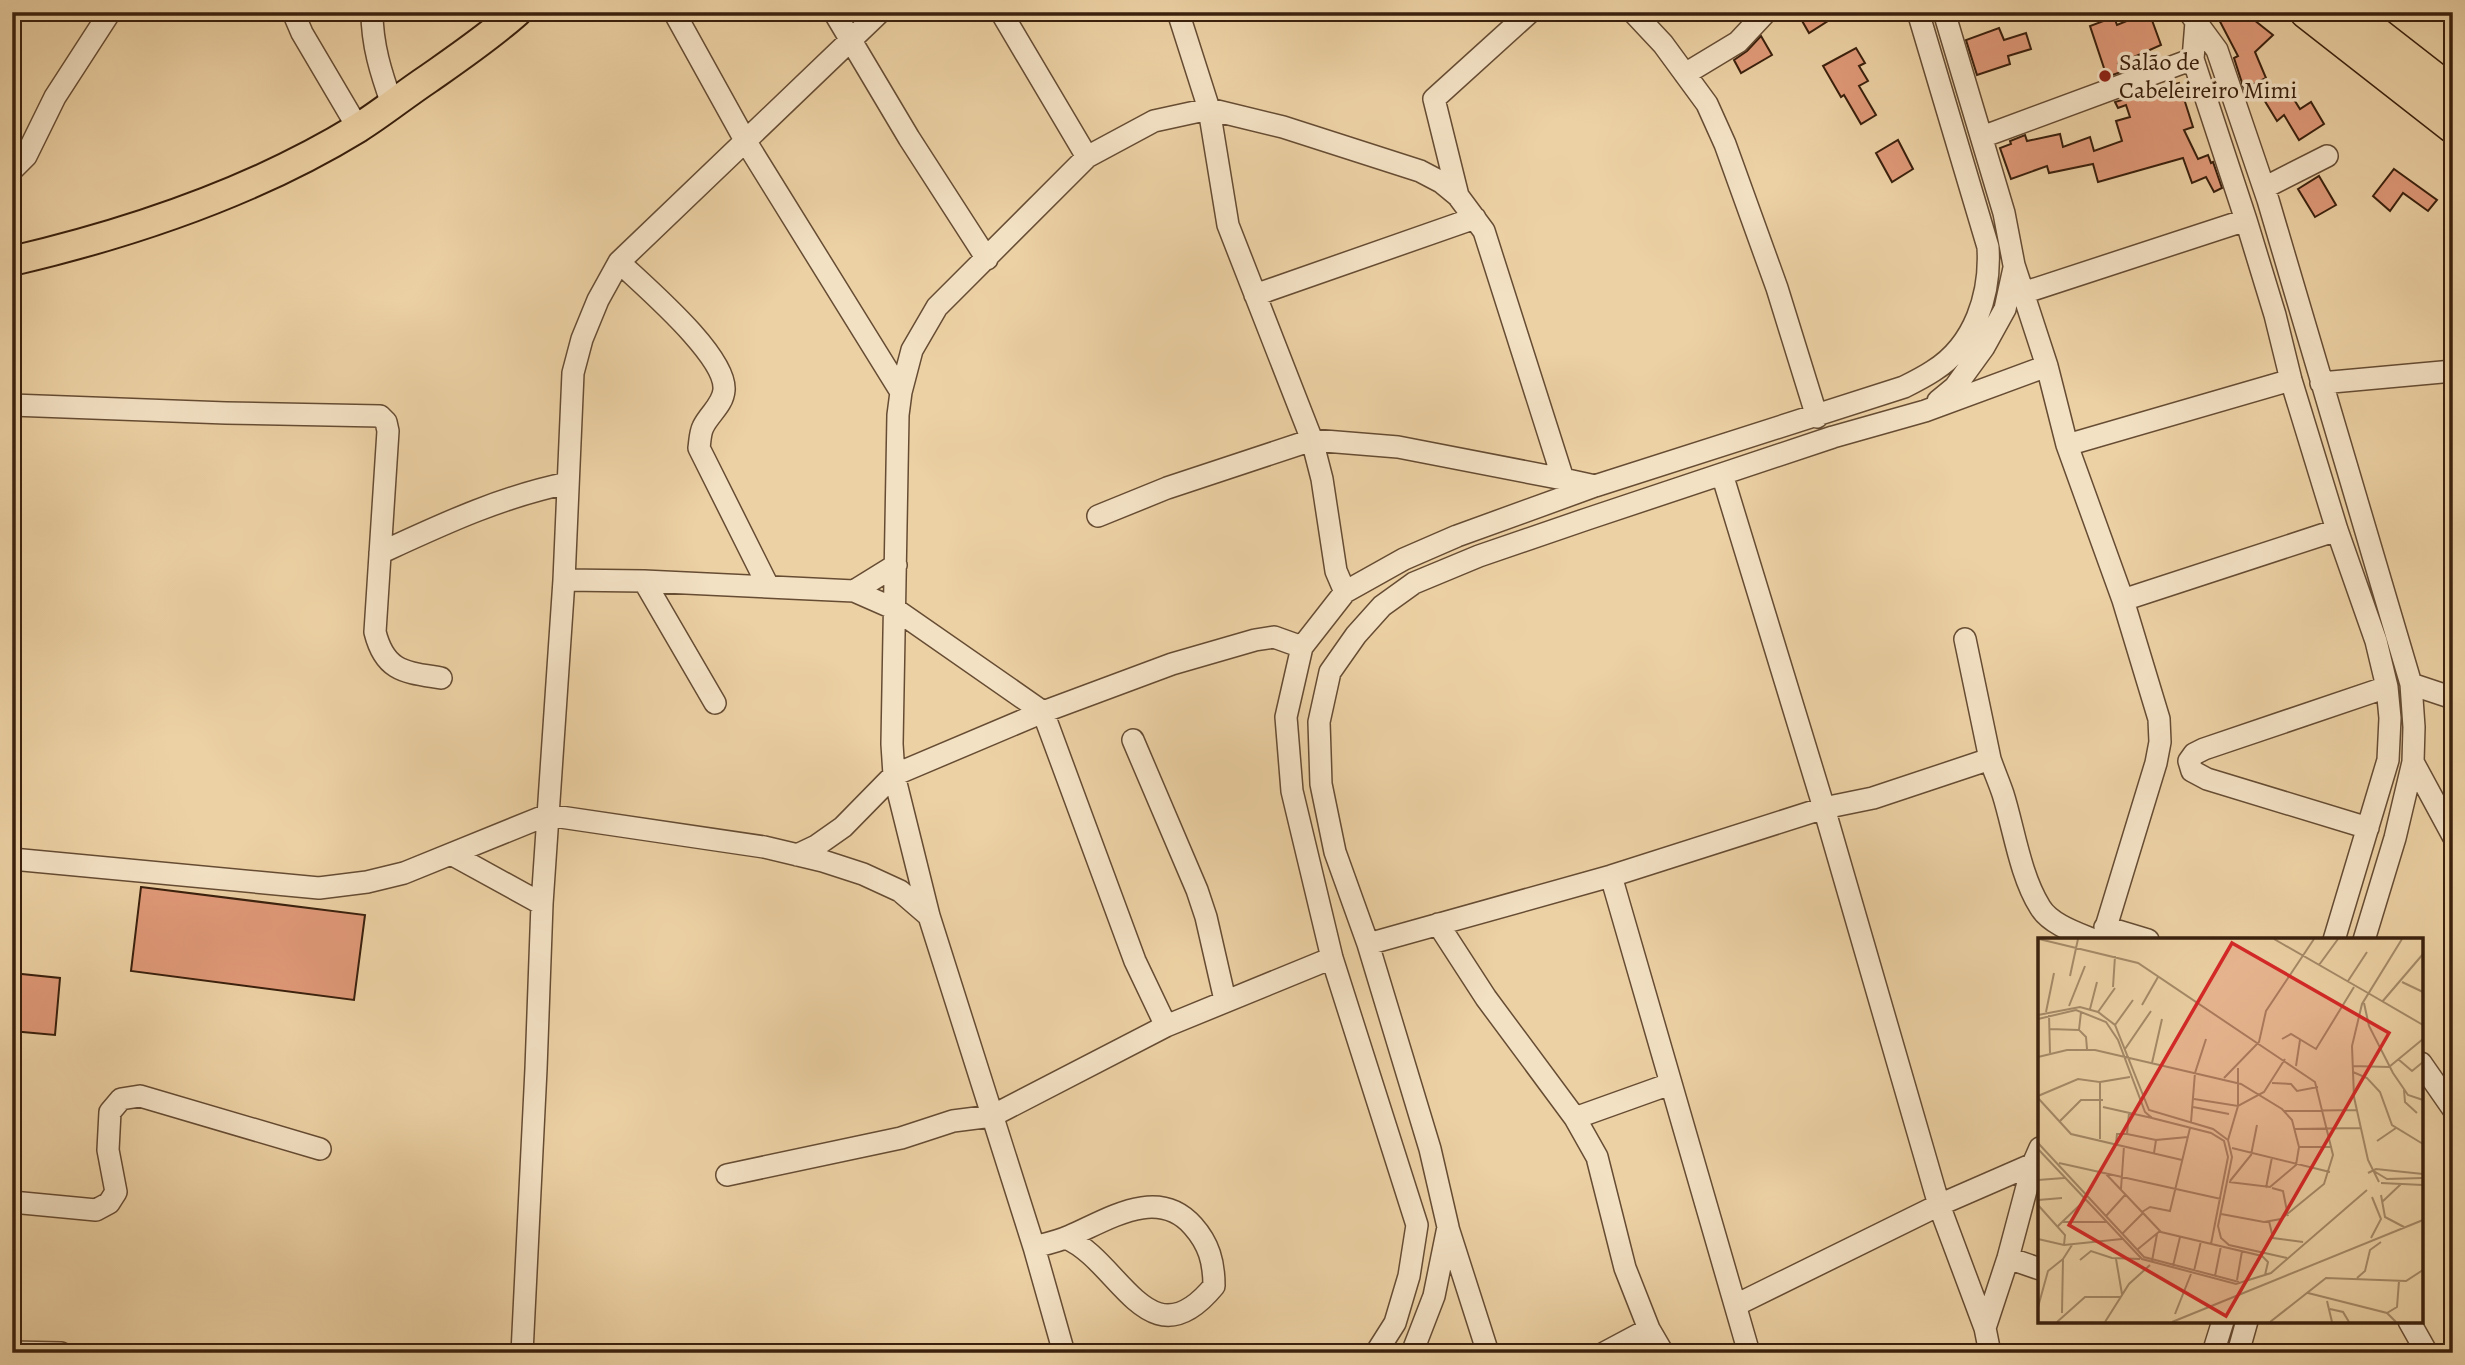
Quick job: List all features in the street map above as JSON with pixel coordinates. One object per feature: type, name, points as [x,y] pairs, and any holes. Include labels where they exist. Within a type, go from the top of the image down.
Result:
[{"type":"highway","points":[[2306,12],[2453,127]]},
{"type":"highway","points":[[2349,12],[2453,93]]},
{"type":"main road","points":[[12,261],[124,232],[221,196],[292,163],[358,128],[492,34],[517,12]]},
{"type":"street","points":[[12,170],[26,156],[55,97],[110,12]]},
{"type":"street","points":[[293,12],[317,60],[358,128]]},
{"type":"street","points":[[372,12],[372,32],[379,68],[392,104]]},
{"type":"street","points":[[674,12],[746,142],[901,393]]},
{"type":"street","points":[[834,12],[987,259]]},
{"type":"street","points":[[522,1353],[542,904],[564,580],[573,373],[582,339],[598,300],[619,262],[880,12]]},
{"type":"street","points":[[1001,12],[1087,157]]},
{"type":"street","points":[[1178,12],[1209,109],[1228,225],[1312,440],[1322,479],[1336,570],[1345,592]]},
{"type":"street","points":[[1458,196],[1434,99],[1530,12]]},
{"type":"street","points":[[1633,12],[1663,44],[1707,104],[1725,144],[1777,288],[1817,417]]},
{"type":"street","points":[[1685,74],[1738,42],[1766,12]]},
{"type":"street","points":[[1376,1353],[1395,1323],[1409,1276],[1417,1225],[1332,958],[1292,790],[1286,717],[1302,648],[1345,592],[1404,559],[1595,486],[1904,387],[1935,370],[1954,353],[1975,325],[1986,294],[1988,247],[1918,12]]},
{"type":"street","points":[[1944,12],[2004,213],[2014,265],[2047,366],[2067,445],[2123,600],[2159,719],[2158,753],[2101,936]]},
{"type":"street","points":[[2360,12],[2453,73]]},
{"type":"street","points":[[2192,17],[2193,60],[2246,220],[2291,380],[2337,530],[2376,641],[2387,687],[2390,718],[2388,760],[2335,938]]},
{"type":"street","points":[[2192,17],[2217,50],[2264,188],[2411,684],[2413,762],[2395,838],[2365,938]]},
{"type":"street","points":[[1982,137],[2193,60]]},
{"type":"street","points":[[1064,1353],[1034,1247],[929,916],[894,775],[892,744],[898,415],[912,350],[937,307],[1087,157],[1154,121],[1209,109],[1283,127],[1420,171],[1441,182],[1458,196],[1484,231],[1563,479]]},
{"type":"street","points":[[2264,188],[2327,156]]},
{"type":"street","points":[[1255,295],[1475,218]]},
{"type":"street","points":[[2023,293],[2246,220]]},
{"type":"street","points":[[619,262],[705,348],[724,382],[722,400],[702,429],[699,448],[768,586]]},
{"type":"street","points":[[1925,411],[1955,387],[1984,347],[2005,309],[2014,265]]},
{"type":"street","points":[[1488,1353],[1448,1227],[1430,1149],[1368,944],[1335,852],[1321,784],[1318,722],[1330,672],[1356,635],[1382,606],[1414,583],[1479,556],[1833,437],[1925,411],[2047,366]]},
{"type":"street","points":[[2321,383],[2453,371]]},
{"type":"street","points":[[2067,445],[2291,380]]},
{"type":"street","points":[[12,405],[380,416],[386,422],[388,431],[375,632],[379,647],[388,661],[402,671],[441,678]]},
{"type":"street","points":[[1098,516],[1167,488],[1312,440],[1398,447],[1595,486]]},
{"type":"street","points":[[1722,474],[1824,808],[1939,1205],[1985,1328],[1990,1353]]},
{"type":"street","points":[[380,553],[483,506],[530,491],[568,483]]},
{"type":"street","points":[[2123,600],[2337,530]]},
{"type":"street","points":[[854,591],[896,565]]},
{"type":"street","points":[[564,580],[854,591],[895,609],[1043,712],[1135,961],[1166,1026]]},
{"type":"street","points":[[644,581],[715,703]]},
{"type":"street","points":[[797,855],[844,827],[894,775],[1043,712],[1172,664],[1255,639],[1274,637],[1302,648]]},
{"type":"street","points":[[1965,639],[1990,758],[2002,790],[2023,866],[2040,908],[2073,931],[2124,938]]},
{"type":"street","points":[[2411,684],[2453,698]]},
{"type":"street","points":[[2189,761],[2194,754],[2204,749],[2387,687]]},
{"type":"street","points":[[1133,740],[1197,890],[1225,1000]]},
{"type":"street","points":[[2158,753],[2189,761]]},
{"type":"street","points":[[1368,944],[1611,876],[1824,808],[1873,798],[1990,758]]},
{"type":"street","points":[[2189,761],[2192,771],[2207,779],[2368,828]]},
{"type":"street","points":[[2413,762],[2453,836]]},
{"type":"street","points":[[12,859],[318,888],[367,882],[404,873],[547,815],[764,847],[797,855],[863,874],[900,891],[929,916]]},
{"type":"street","points":[[453,855],[542,904]]},
{"type":"street","points":[[1611,876],[1749,1353]]},
{"type":"street","points":[[1438,924],[1486,998],[1575,1118],[1601,1167],[1625,1268],[1649,1329],[1663,1353]]},
{"type":"street","points":[[727,1175],[901,1138],[953,1121],[992,1116],[1166,1026],[1332,958]]},
{"type":"street","points":[[2423,1066],[2453,1109]]},
{"type":"street","points":[[1575,1118],[1670,1084]]},
{"type":"street","points":[[12,1202],[96,1210],[109,1203],[116,1192],[108,1150],[110,1112],[121,1100],[140,1096],[320,1149]]},
{"type":"street","points":[[1736,1305],[2036,1156]]},
{"type":"street","points":[[1985,1328],[2008,1258],[2036,1156]]},
{"type":"street","points":[[1034,1247],[1066,1238],[1133,1209],[1159,1205],[1188,1220],[1200,1234],[1210,1252],[1214,1286],[1200,1304],[1174,1317],[1154,1315],[1132,1299],[1080,1244],[1066,1238]]},
{"type":"street","points":[[1412,1353],[1434,1296],[1448,1227]]},
{"type":"street","points":[[2008,1258],[2038,1268]]},
{"type":"street","points":[[2213,1353],[2221,1323]]},
{"type":"street","points":[[2238,1353],[2246,1323]]},
{"type":"street","points":[[2410,1323],[2427,1353]]},
{"type":"street","points":[[1604,1353],[1649,1329]]},
{"type":"street","points":[[12,1352],[61,1353]]},
{"type":"building","points":[[1797,12],[1842,12],[1809,33]]},
{"type":"building","points":[[2149,12],[2161,45],[2118,64],[2121,72],[2107,77],[2090,26],[2114,17],[2117,25]]},
{"type":"building","points":[[2215,12],[2244,12],[2273,35],[2255,52],[2266,78],[2244,89],[2234,58],[2238,56]]},
{"type":"building","points":[[1999,28],[2004,40],[2026,33],[2031,49],[2008,56],[2010,64],[1977,75],[1966,40]]},
{"type":"building","points":[[1761,36],[1772,55],[1741,73],[1734,60]]},
{"type":"building","points":[[1856,48],[1865,63],[1859,66],[1868,81],[1859,86],[1876,115],[1861,124],[1823,66]]},
{"type":"building","points":[[2179,83],[2193,127],[2184,130],[2198,159],[2208,155],[2211,163],[2213,162],[2222,188],[2214,192],[2206,177],[2192,183],[2183,158],[2098,182],[2093,164],[2049,173],[2047,166],[2011,179],[2000,148],[2011,144],[2010,141],[2025,135],[2027,141],[2060,134],[2063,147],[2090,137],[2094,151],[2122,141],[2116,121],[2130,117],[2126,105],[2118,108],[2115,102]]},
{"type":"building","points":[[2285,85],[2300,109],[2311,102],[2324,124],[2299,140],[2284,115],[2277,121],[2263,98]]},
{"type":"building","points":[[1898,140],[1913,169],[1892,182],[1876,153]]},
{"type":"building","points":[[2394,169],[2437,200],[2428,211],[2403,193],[2390,211],[2373,196]]},
{"type":"building","points":[[2319,176],[2336,205],[2315,217],[2298,189]]},
{"type":"building","points":[[141,887],[365,915],[354,1000],[131,971]]},
{"type":"building","points":[[12,973],[60,978],[55,1035],[12,1031]]},
{"type":"place","name":"Salão de Cabeleireiro Mimi","points":[[2105,76]]}]
